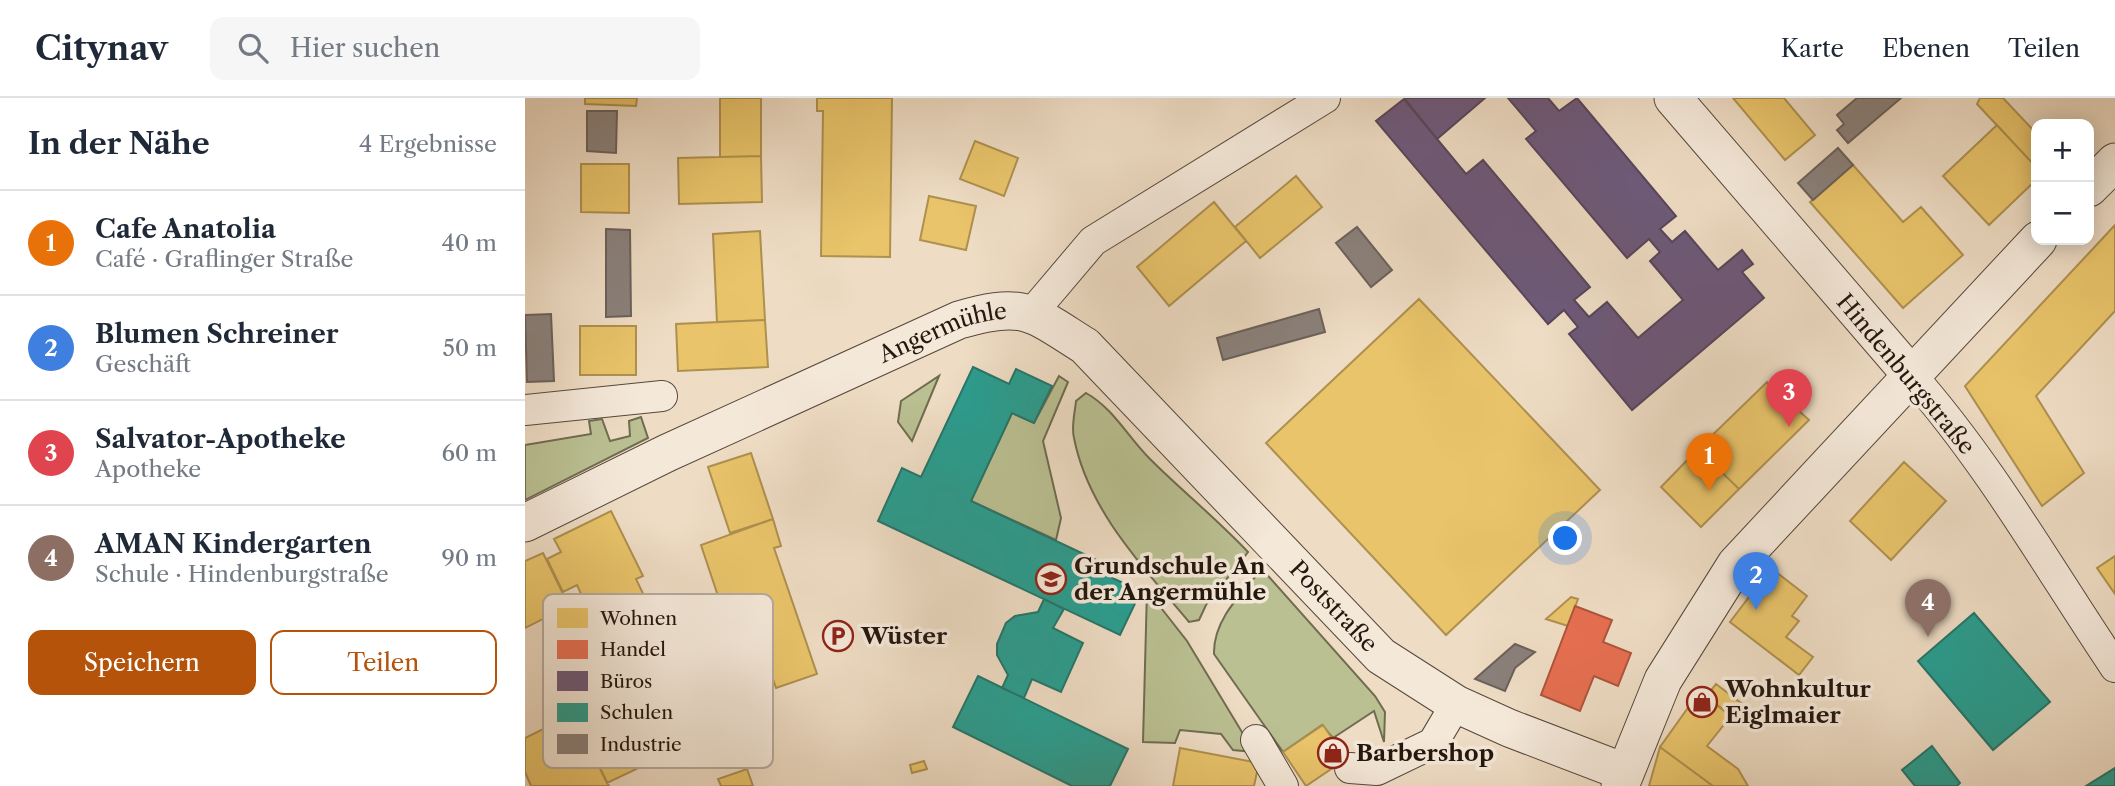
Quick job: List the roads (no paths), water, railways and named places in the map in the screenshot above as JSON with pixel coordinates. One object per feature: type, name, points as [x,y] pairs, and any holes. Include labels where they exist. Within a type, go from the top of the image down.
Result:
[{"type":"street","name":"Angermühle","points":[[525,523],[667,453],[959,320],[993,310],[1032,313],[1093,241],[1325,98]]},
{"type":"street","name":"Hindenburgstraße","points":[[1674,98],[1952,422],[2014,509],[2115,667]]},
{"type":"street","points":[[2094,183],[2115,162]]},
{"type":"street","points":[[1622,779],[1663,680],[1736,564],[2033,245]]},
{"type":"street","name":"Poststraße","points":[[1032,313],[1085,346],[1381,656],[1456,704],[1622,779]]},
{"type":"street","points":[[525,410],[663,396]]},
{"type":"street","points":[[1350,768],[1377,770],[1433,743],[1456,704]]},
{"type":"street","points":[[1257,740],[1283,786]]},
{"type":"place","name":"Salvator-Apotheke","points":[[1789,427]]},
{"type":"place","name":"Cafe Anatolia","points":[[1709,491]]},
{"type":"place","name":"Grundschule An der Angermühle","points":[[1051,579]]},
{"type":"place","name":"Blumen Schreiner","points":[[1756,610]]},
{"type":"place","name":"Wüster","points":[[838,636]]},
{"type":"place","name":"AMAN Kindergarten","points":[[1928,637]]},
{"type":"place","name":"Wohnkultur Eiglmaier","points":[[1702,702]]},
{"type":"place","name":"Barbershop","points":[[1333,753]]}]
